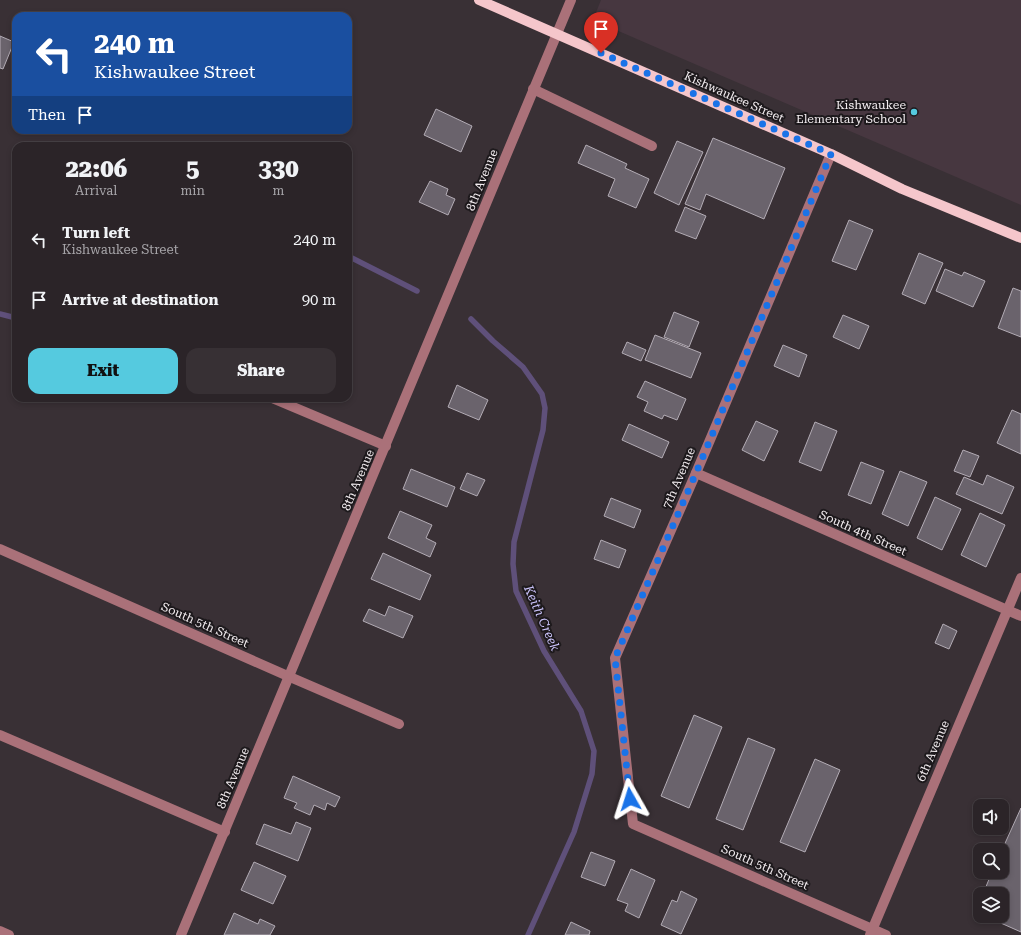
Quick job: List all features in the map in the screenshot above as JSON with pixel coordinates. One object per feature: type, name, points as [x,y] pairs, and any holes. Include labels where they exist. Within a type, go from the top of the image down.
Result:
[{"type":"main road","name":"Kishwaukee Street","points":[[479,0],[831,154],[902,189],[1021,238]]},
{"type":"street","name":"8th Avenue","points":[[181,935],[290,677],[571,0]]},
{"type":"street","points":[[533,89],[652,146]]},
{"type":"street","name":"7th Avenue","points":[[633,824],[615,658],[696,473],[831,154]]},
{"type":"street","points":[[282,402],[386,446]]},
{"type":"street","name":"South 4th Street","points":[[696,473],[1021,616]]},
{"type":"street","name":"South 5th Street","points":[[0,549],[399,724]]},
{"type":"street","name":"6th Avenue","points":[[871,932],[1021,578]]},
{"type":"street","points":[[0,735],[225,832]]},
{"type":"street","name":"South 5th Street","points":[[633,824],[871,932],[886,935]]},
{"type":"street","points":[[0,931],[9,935]]},
{"type":"shaded area","name":"Kishwaukee Elementary School","points":[[601,0],[1021,0],[1021,205],[593,20]]},
{"type":"building","points":[[0,36],[12,41],[12,47],[3,69],[0,68]]},
{"type":"building","points":[[436,109],[472,126],[461,152],[424,135]]},
{"type":"building","points":[[713,138],[785,168],[764,219],[706,194],[700,210],[685,204]]},
{"type":"building","points":[[677,141],[703,152],[679,205],[654,193]]},
{"type":"building","points":[[586,145],[627,164],[625,168],[649,179],[636,208],[608,196],[615,179],[578,163]]},
{"type":"building","points":[[430,181],[448,189],[446,195],[455,199],[448,215],[419,202]]},
{"type":"building","points":[[685,207],[706,216],[696,239],[675,231]]},
{"type":"building","points":[[849,220],[873,230],[856,270],[832,261]]},
{"type":"building","points":[[919,253],[943,263],[925,304],[902,294]]},
{"type":"building","points":[[945,269],[962,276],[964,272],[985,281],[973,307],[936,291]]},
{"type":"building","points":[[1013,288],[1021,291],[1021,337],[998,328]]},
{"type":"building","points":[[674,312],[699,322],[689,347],[664,337]]},
{"type":"building","points":[[843,315],[869,326],[859,349],[833,337]]},
{"type":"building","points":[[655,335],[701,353],[691,378],[645,360]]},
{"type":"building","points":[[627,342],[646,350],[641,361],[622,353]]},
{"type":"building","points":[[783,345],[807,355],[799,377],[774,366]]},
{"type":"building","points":[[645,381],[686,399],[677,420],[664,415],[662,419],[644,411],[648,402],[637,397]]},
{"type":"building","points":[[457,385],[488,400],[479,420],[448,407]]},
{"type":"building","points":[[1012,410],[1021,414],[1021,454],[997,443]]},
{"type":"building","points":[[756,421],[778,431],[764,461],[742,450]]},
{"type":"building","points":[[815,422],[837,431],[821,471],[799,462]]},
{"type":"building","points":[[629,424],[669,442],[662,458],[622,440]]},
{"type":"building","points":[[963,450],[979,456],[970,477],[954,471]]},
{"type":"building","points":[[861,462],[884,471],[871,504],[848,495]]},
{"type":"building","points":[[411,469],[455,487],[447,507],[403,489]]},
{"type":"building","points":[[900,471],[927,482],[908,526],[882,514]]},
{"type":"building","points":[[467,473],[485,480],[477,496],[460,489]]},
{"type":"building","points":[[987,475],[1014,487],[1002,514],[956,494],[964,477],[983,485]]},
{"type":"building","points":[[935,497],[961,509],[942,550],[917,538]]},
{"type":"building","points":[[611,498],[641,510],[634,528],[604,516]]},
{"type":"building","points":[[400,511],[432,525],[426,538],[436,543],[430,557],[388,538]]},
{"type":"building","points":[[980,513],[1005,525],[986,567],[961,555]]},
{"type":"building","points":[[601,540],[626,550],[619,568],[594,559]]},
{"type":"building","points":[[383,553],[431,575],[420,600],[371,579]]},
{"type":"building","points":[[389,606],[413,616],[403,638],[363,621],[369,609],[385,616]]},
{"type":"building","points":[[943,624],[957,631],[949,649],[935,643]]},
{"type":"building","points":[[694,715],[722,727],[689,808],[661,796]]},
{"type":"building","points":[[748,738],[775,749],[743,830],[716,819]]},
{"type":"building","points":[[815,759],[840,770],[805,852],[780,842]]},
{"type":"building","points":[[293,776],[340,797],[335,807],[327,803],[325,810],[314,805],[310,815],[294,808],[297,803],[284,798]]},
{"type":"building","points":[[1021,808],[1021,932],[1001,923],[1009,923],[1009,887],[986,887],[989,879],[1009,879],[1009,843],[1005,843]]},
{"type":"building","points":[[296,822],[311,828],[298,861],[256,844],[264,824],[291,834]]},
{"type":"building","points":[[591,852],[615,861],[605,886],[581,877]]},
{"type":"building","points":[[254,862],[286,876],[273,904],[241,890]]},
{"type":"building","points":[[631,869],[655,880],[639,918],[625,911],[628,904],[617,900]]},
{"type":"building","points":[[681,891],[697,899],[681,934],[661,925],[672,900],[677,902]]},
{"type":"building","points":[[234,913],[258,924],[260,919],[275,926],[270,935],[224,935]]},
{"type":"building","points":[[571,922],[590,931],[589,935],[565,935]]},
{"type":"waterway","name":"Keith Creek","points":[[352,258],[417,291]]},
{"type":"waterway","name":"Keith Creek","points":[[0,314],[12,317]]},
{"type":"waterway","name":"Keith Creek","points":[[471,319],[493,341],[523,367],[542,394],[545,408],[543,430],[514,542],[513,564],[516,591],[544,651],[581,711],[594,751],[592,774],[574,832],[528,935]]},
{"type":"place","name":"Kishwaukee Elementary School","points":[[914,112]]},
{"type":"route","points":[[601,53],[831,154],[696,473],[615,658],[630,799]]}]
